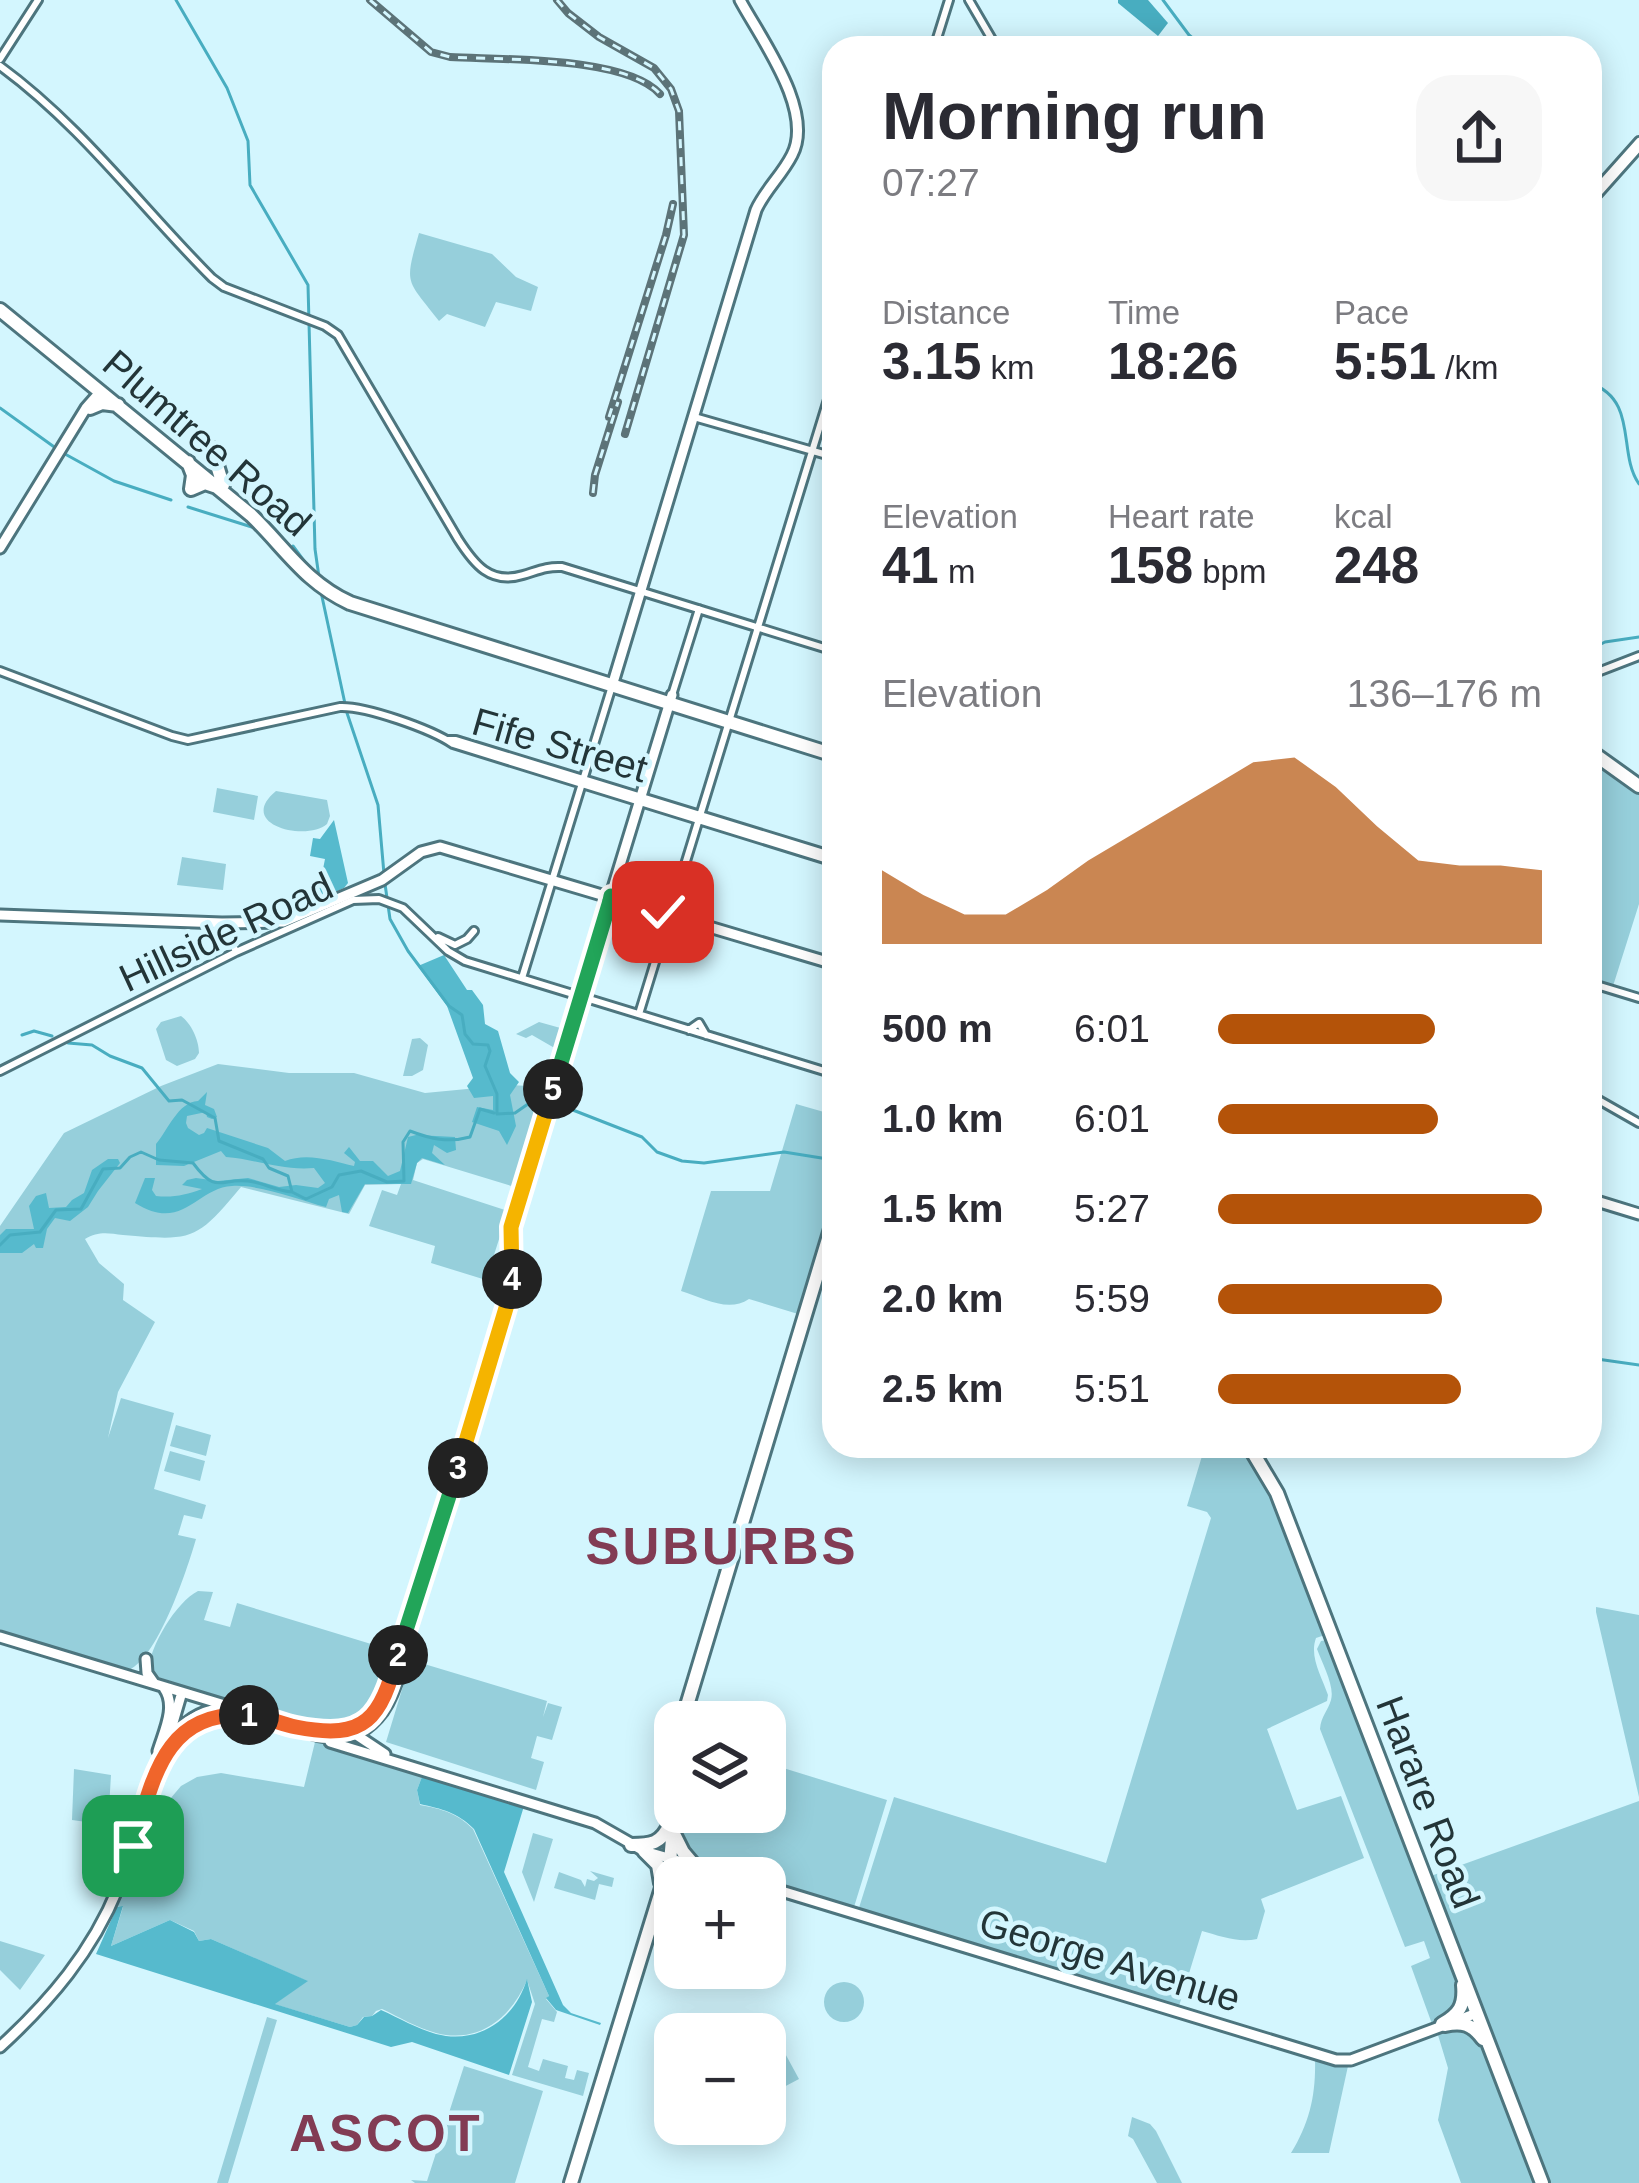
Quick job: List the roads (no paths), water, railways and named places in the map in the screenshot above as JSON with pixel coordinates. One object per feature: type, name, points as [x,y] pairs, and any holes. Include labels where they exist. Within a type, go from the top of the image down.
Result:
[{"type":"highway","name":"Plumtree Road","points":[[0,307],[191,461]]},
{"type":"highway","name":"Plumtree Road","points":[[99,385],[191,461]]},
{"type":"highway","points":[[99,385],[91,392],[88,408],[106,402],[119,406]]},
{"type":"highway","points":[[212,449],[221,486],[205,483],[191,489],[191,461],[206,461],[212,449]]},
{"type":"highway","name":"Plumtree Road","points":[[221,486],[320,587],[350,603],[613,684]]},
{"type":"highway","points":[[613,684],[822,748]]},
{"type":"highway","points":[[1602,757],[1639,783]]},
{"type":"highway","points":[[688,1701],[822,1259]]},
{"type":"highway","points":[[782,1393],[822,1270]]},
{"type":"highway","name":"Harare Road","points":[[1256,1458],[1277,1493],[1542,2183]]},
{"type":"highway","points":[[638,1848],[658,1842],[666,1833]]},
{"type":"highway","points":[[638,1848],[654,1862]]},
{"type":"highway","points":[[571,2183],[654,1913]]},
{"type":"highway","points":[[1440,2026],[1456,2016],[1463,2003],[1461,1972]]},
{"type":"highway","points":[[1440,2026],[1468,2025],[1491,2050]]},
{"type":"main road","points":[[613,684],[760,211],[793,163],[803,136],[800,103],[742,0]]},
{"type":"main road","points":[[0,548],[99,385]]},
{"type":"main road","points":[[0,1637],[336,1738],[355,1734],[389,1701],[509,1298],[511,1227],[671,700]]},
{"type":"main road","points":[[0,915],[288,921],[385,878],[421,852],[450,848],[822,963]]},
{"type":"main road","points":[[1602,1202],[1639,1214]]},
{"type":"main road","points":[[123,1674],[144,1663],[147,1673],[169,1694],[171,1704],[146,1803]]},
{"type":"main road","points":[[0,2047],[53,1995],[90,1943],[117,1891],[182,1692]]},
{"type":"main road","points":[[150,1779],[165,1748],[197,1718],[239,1709]]},
{"type":"main road","points":[[165,1748],[202,1721],[223,1715],[260,1716]]},
{"type":"main road","points":[[324,1735],[374,1717]]},
{"type":"main road","points":[[374,1717],[370,1732],[374,1751]]},
{"type":"main road","points":[[355,1734],[358,1743],[396,1761],[596,1823],[638,1848],[664,1857]]},
{"type":"main road","points":[[324,1735],[374,1751]]},
{"type":"main road","name":"George Avenue","points":[[786,1892],[1336,2060],[1351,2060],[1476,2012]]},
{"type":"street","points":[[38,0],[0,63],[86,140],[212,278],[329,328],[341,340],[478,567],[498,577],[515,577],[552,566],[822,647]]},
{"type":"street","points":[[938,36],[949,0]]},
{"type":"street","points":[[969,0],[991,36]]},
{"type":"street","points":[[1602,186],[1639,144]]},
{"type":"street","points":[[697,417],[822,454]]},
{"type":"street","points":[[639,1014],[822,419]]},
{"type":"street","points":[[671,700],[698,609]]},
{"type":"street","points":[[1602,670],[1639,656]]},
{"type":"street","name":"Fife Street","points":[[0,671],[182,739],[346,707],[822,855]]},
{"type":"street","points":[[613,684],[522,978],[822,1070]]},
{"type":"street","name":"Hillside Road","points":[[0,1071],[345,902],[384,900],[403,908],[448,952],[522,978]]},
{"type":"street","points":[[230,923],[236,952]]},
{"type":"street","points":[[430,933],[455,945],[474,931]]},
{"type":"street","points":[[1602,987],[1639,998]]},
{"type":"street","points":[[1602,1101],[1639,1123]]},
{"type":"waterway","points":[[176,0],[227,88],[248,141],[250,185],[308,285],[319,577]]},
{"type":"waterway","points":[[1163,0],[1190,36]]},
{"type":"waterway","points":[[1602,389],[1621,414],[1639,484]]},
{"type":"waterway","points":[[0,408],[57,449]]},
{"type":"waterway","points":[[65,454],[114,481],[171,500]]},
{"type":"waterway","points":[[188,507],[255,528]]},
{"type":"waterway","points":[[293,546],[310,569]]},
{"type":"waterway","points":[[321,592],[347,713],[378,805],[384,874]]},
{"type":"waterway","points":[[1602,644],[1639,637]]},
{"type":"waterway","points":[[385,884],[390,919],[408,951],[449,1006],[462,1015],[465,1034],[473,1044],[488,1045],[485,1066],[497,1094],[497,1114],[515,1113],[541,1095],[545,1097]]},
{"type":"waterway","points":[[22,1035],[34,1031],[52,1036]]},
{"type":"waterway","points":[[68,1043],[92,1045],[142,1068],[169,1101],[182,1100],[215,1118],[219,1141],[263,1159],[269,1168],[288,1176],[292,1192],[306,1199],[332,1187],[339,1175],[361,1171],[387,1182],[404,1181],[403,1142],[410,1131],[462,1139],[470,1137],[480,1109],[494,1113]]},
{"type":"waterway","points":[[554,1101],[642,1137],[657,1152],[682,1161],[704,1163],[784,1152],[822,1158]]},
{"type":"waterway","points":[[0,1245],[10,1235],[40,1232],[56,1210],[81,1209],[103,1169],[120,1168],[141,1152],[159,1160],[193,1163],[215,1183],[254,1182],[292,1192]]},
{"type":"waterway","points":[[1602,1360],[1639,1365]]},
{"type":"railway","points":[[370,0],[431,52],[592,66],[643,82],[660,94]]},
{"type":"railway","points":[[557,0],[599,37],[654,68],[671,89],[679,111],[684,235],[625,434]]},
{"type":"railway","points":[[609,417],[673,204]]},
{"type":"railway","points":[[593,493],[618,402]]},
{"type":"district","name":"SUBURBS","points":[[722,1546]]},
{"type":"district","name":"ASCOT","points":[[386,2133]]}]
